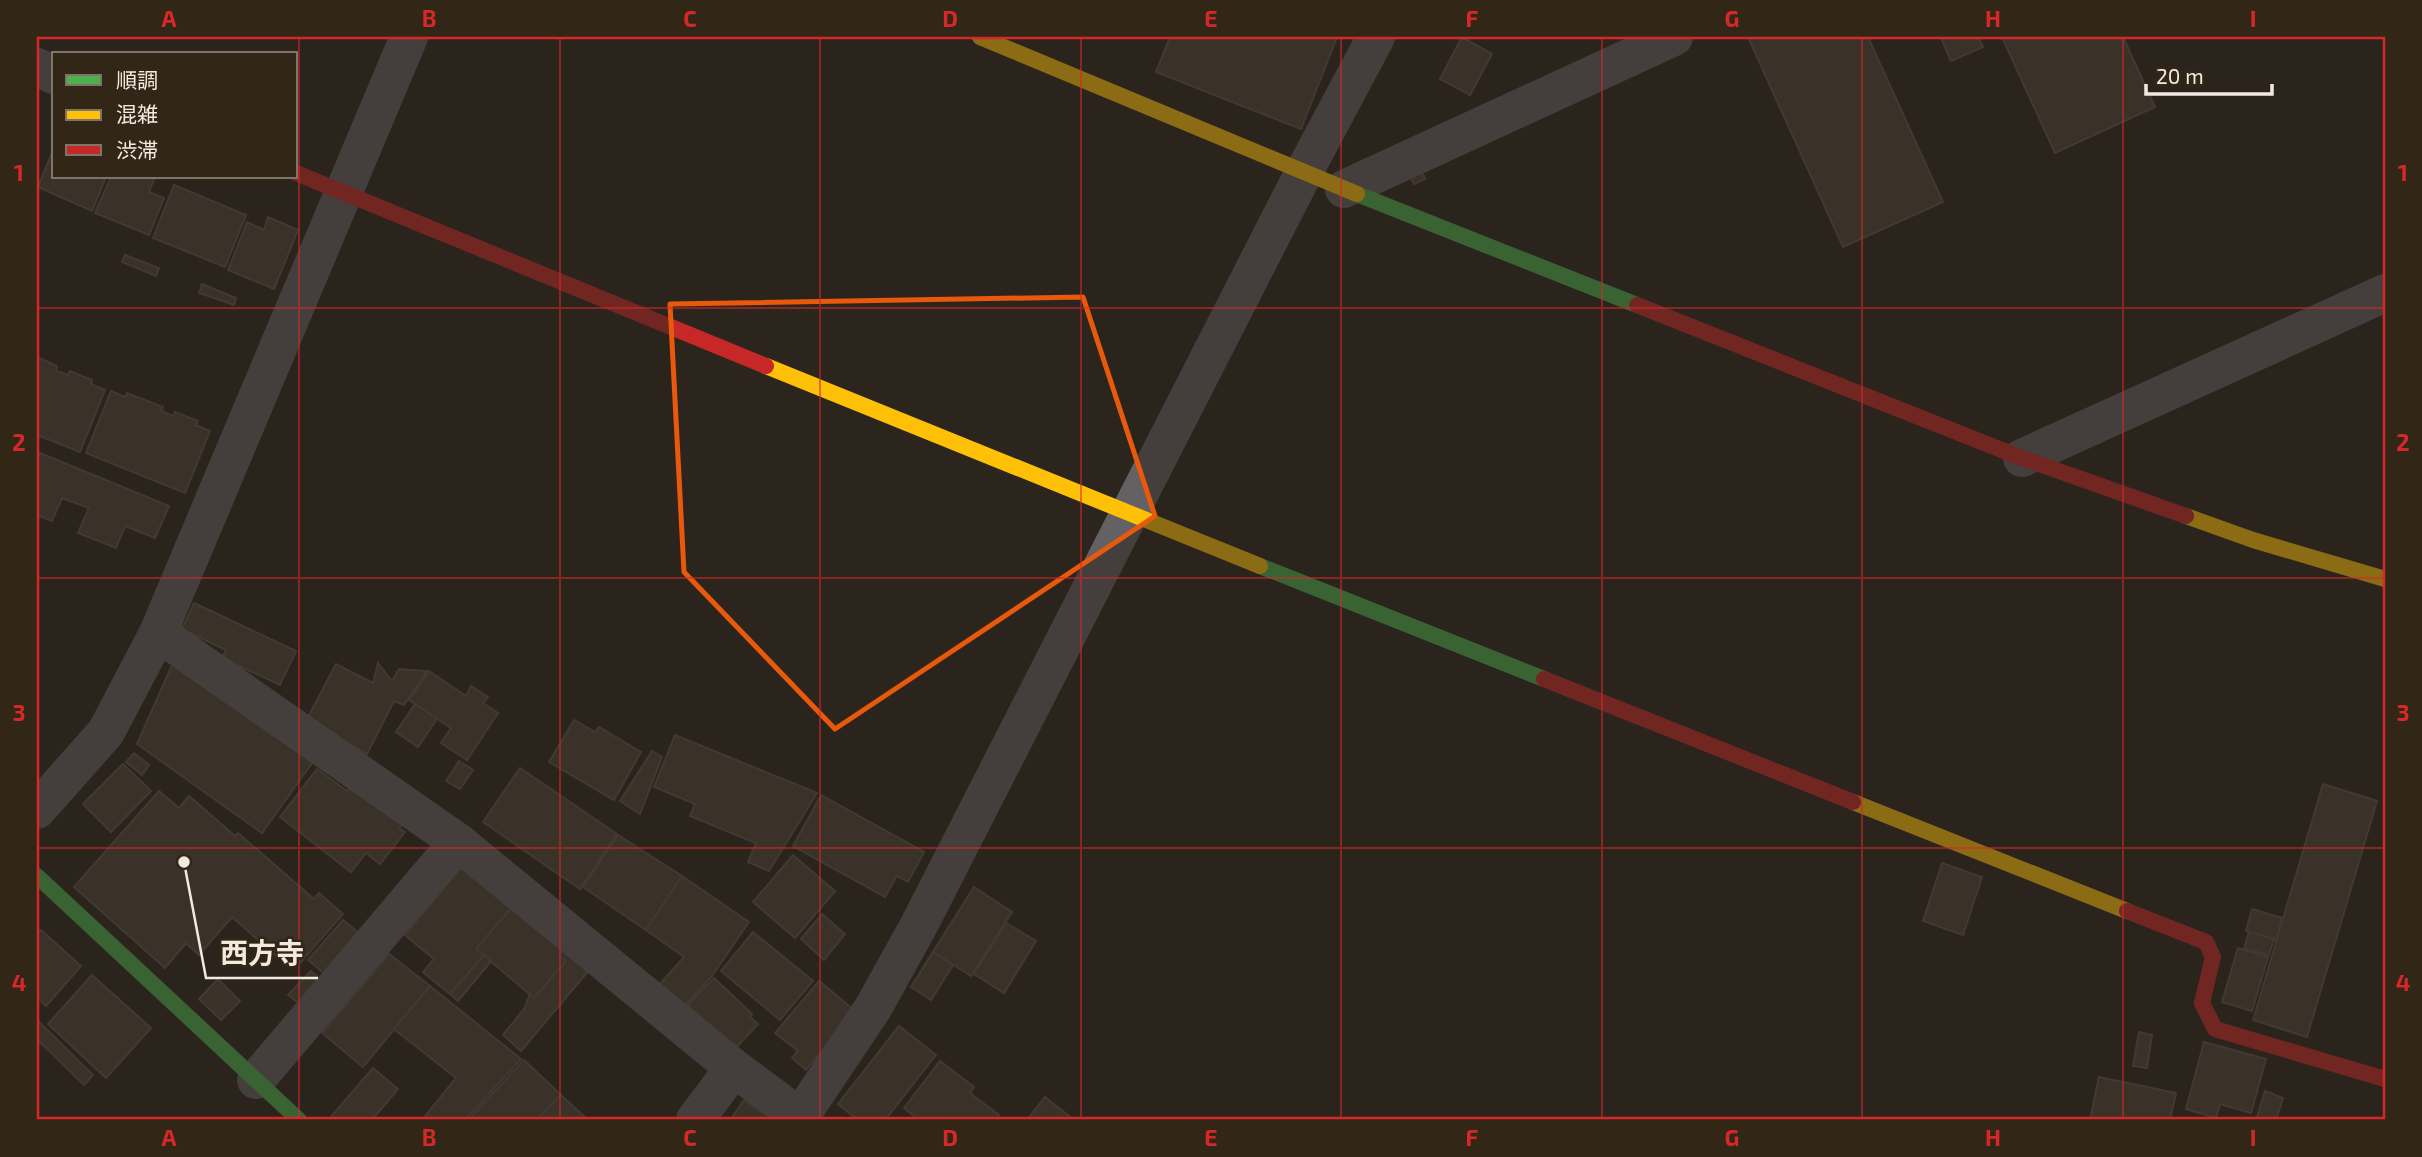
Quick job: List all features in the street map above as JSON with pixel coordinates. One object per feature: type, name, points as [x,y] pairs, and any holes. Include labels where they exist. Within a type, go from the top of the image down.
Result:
[{"type":"street","points":[[37,810],[106,732],[158,633],[408,37]]},
{"type":"street","points":[[980,37],[1344,189],[2022,458],[2253,540],[2385,579]]},
{"type":"street","points":[[158,633],[458,842],[734,1068],[802,1119],[873,1007],[919,925],[1304,172],[1376,37]]},
{"type":"street","points":[[1344,189],[1674,37]]},
{"type":"street","points":[[298,174],[1128,514],[2206,942],[2213,957],[2202,1003],[2215,1029],[2385,1080]]},
{"type":"street","points":[[2022,458],[2385,293]]},
{"type":"street","points":[[256,1080],[458,842]]},
{"type":"street","points":[[37,876],[299,1120]]},
{"type":"street","points":[[695,1120],[734,1068]]},
{"type":"highlighted area","points":[[1083,297],[1155,516],[835,729],[684,572],[670,304]]},
{"type":"building","points":[[1170,37],[1337,37],[1301,129],[1156,72]]},
{"type":"building","points":[[1462,37],[1492,54],[1470,95],[1440,79]]},
{"type":"building","points":[[1748,37],[1868,37],[1943,202],[1843,247]]},
{"type":"building","points":[[1978,37],[1983,47],[1951,61],[1941,38]]},
{"type":"building","points":[[2002,37],[2123,37],[2155,107],[2055,153]]},
{"type":"building","points":[[52,153],[52,178],[106,178],[92,211],[38,187]]},
{"type":"building","points":[[1420,167],[1425,179],[1414,184],[1408,173]]},
{"type":"building","points":[[111,178],[155,178],[149,192],[164,198],[149,235],[95,213]]},
{"type":"building","points":[[174,185],[246,215],[225,267],[153,238]]},
{"type":"building","points":[[268,217],[298,230],[274,289],[228,270],[247,222],[264,230]]},
{"type":"building","points":[[125,255],[159,268],[156,276],[122,262]]},
{"type":"building","points":[[202,284],[236,298],[234,305],[199,293]]},
{"type":"building","points":[[37,357],[57,366],[56,371],[68,375],[70,371],[92,380],[91,384],[105,390],[80,452],[37,435]]},
{"type":"building","points":[[111,391],[125,397],[127,393],[163,407],[161,411],[173,416],[175,412],[198,421],[196,425],[210,431],[185,493],[86,453]]},
{"type":"building","points":[[40,453],[169,506],[155,538],[125,526],[116,548],[78,533],[89,508],[62,498],[52,521],[37,515],[37,461]]},
{"type":"building","points":[[194,603],[296,651],[280,685],[222,658],[226,650],[182,629]]},
{"type":"building","points":[[378,663],[392,681],[399,669],[427,671],[404,705],[394,701],[367,754],[319,729],[308,717],[336,664],[373,683]]},
{"type":"building","points":[[172,665],[317,756],[262,833],[137,744]]},
{"type":"building","points":[[429,671],[466,696],[471,686],[488,697],[483,703],[498,713],[467,760],[441,743],[451,728],[409,700]]},
{"type":"building","points":[[415,704],[437,719],[418,747],[396,732]]},
{"type":"building","points":[[574,720],[595,732],[599,727],[641,752],[614,800],[549,762]]},
{"type":"building","points":[[675,735],[817,793],[769,871],[748,862],[756,843],[690,816],[695,804],[654,787]]},
{"type":"building","points":[[652,751],[662,757],[640,814],[620,801]]},
{"type":"building","points":[[134,753],[149,765],[142,775],[126,762]]},
{"type":"building","points":[[459,761],[473,770],[460,789],[446,781]]},
{"type":"building","points":[[123,764],[151,791],[111,832],[83,804]]},
{"type":"building","points":[[520,768],[617,834],[580,889],[483,822]]},
{"type":"building","points":[[317,769],[347,791],[353,782],[404,822],[399,828],[405,832],[380,864],[366,853],[351,872],[280,817]]},
{"type":"building","points":[[2323,784],[2377,801],[2307,1037],[2253,1020]]},
{"type":"building","points":[[159,791],[179,808],[189,796],[235,836],[238,833],[314,899],[319,893],[343,914],[299,964],[295,960],[289,967],[232,917],[199,955],[186,943],[165,968],[74,887]]},
{"type":"building","points":[[821,795],[924,852],[908,882],[897,876],[885,897],[793,846]]},
{"type":"building","points":[[618,835],[682,876],[646,930],[583,887]]},
{"type":"building","points":[[793,855],[835,891],[795,938],[753,902]]},
{"type":"building","points":[[1942,863],[1982,877],[1963,935],[1923,921]]},
{"type":"building","points":[[464,864],[514,905],[476,949],[484,955],[450,994],[423,972],[434,959],[405,935]]},
{"type":"building","points":[[682,876],[749,922],[712,976],[684,1007],[660,984],[684,957],[646,930]]},
{"type":"building","points":[[974,887],[1012,912],[971,976],[933,952]]},
{"type":"building","points":[[514,905],[565,948],[559,955],[566,961],[534,998],[476,949]]},
{"type":"building","points":[[2252,909],[2282,918],[2276,940],[2246,931]]},
{"type":"building","points":[[822,914],[845,934],[824,960],[801,939]]},
{"type":"building","points":[[343,920],[360,934],[325,974],[308,960]]},
{"type":"building","points":[[1006,923],[1036,941],[1004,993],[974,974]]},
{"type":"building","points":[[41,930],[81,966],[46,1006],[37,997],[37,934]]},
{"type":"building","points":[[753,932],[813,981],[780,1020],[721,971]]},
{"type":"building","points":[[2249,932],[2274,939],[2269,955],[2244,948]]},
{"type":"building","points":[[565,948],[590,969],[521,1051],[503,1035],[524,1009],[530,994],[534,998],[566,961],[559,955]]},
{"type":"building","points":[[2238,948],[2268,957],[2252,1011],[2222,1002]]},
{"type":"building","points":[[933,952],[953,965],[931,1000],[911,987]]},
{"type":"building","points":[[389,954],[430,986],[363,1067],[322,1033]]},
{"type":"building","points":[[484,955],[491,961],[458,1001],[450,994]]},
{"type":"building","points":[[311,971],[323,982],[301,1005],[288,995]]},
{"type":"building","points":[[92,975],[151,1028],[106,1078],[48,1024]]},
{"type":"building","points":[[714,978],[752,1014],[750,1017],[758,1024],[735,1049],[688,1005]]},
{"type":"building","points":[[218,979],[240,1001],[221,1020],[199,999]]},
{"type":"building","points":[[819,981],[855,1011],[806,1070],[792,1058],[798,1051],[775,1033]]},
{"type":"building","points":[[430,986],[521,1059],[465,1120],[422,1120],[456,1078],[394,1029]]},
{"type":"building","points":[[37,1020],[93,1075],[84,1085],[37,1039]]},
{"type":"building","points":[[899,1026],[936,1055],[885,1120],[858,1120],[838,1104]]},
{"type":"building","points":[[2139,1032],[2152,1035],[2147,1068],[2133,1066]]},
{"type":"building","points":[[2204,1042],[2266,1059],[2251,1113],[2220,1104],[2216,1118],[2186,1109]]},
{"type":"building","points":[[524,1060],[561,1095],[537,1120],[468,1120]]},
{"type":"building","points":[[940,1061],[974,1087],[970,1093],[999,1115],[996,1120],[919,1120],[904,1108]]},
{"type":"building","points":[[373,1068],[398,1089],[372,1120],[332,1120],[330,1118]]},
{"type":"building","points":[[2099,1077],[2176,1093],[2170,1120],[2090,1120]]},
{"type":"building","points":[[2265,1091],[2283,1098],[2276,1120],[2256,1120]]},
{"type":"building","points":[[561,1095],[588,1120],[537,1120]]},
{"type":"building","points":[[1045,1097],[1074,1120],[1027,1120]]},
{"type":"building","points":[[744,1100],[774,1120],[730,1120]]},
{"type":"traffic: fast","points":[[1357,194],[1637,305]]},
{"type":"traffic: fast","points":[[1260,566],[1544,679]]},
{"type":"traffic: fast","points":[[37,876],[299,1120]]},
{"type":"traffic: slow","points":[[980,37],[1357,194]]},
{"type":"traffic: slow","points":[[766,366],[1260,566]]},
{"type":"traffic: slow","points":[[2186,516],[2253,540],[2385,579]]},
{"type":"traffic: slow","points":[[1853,802],[2127,911]]},
{"type":"traffic: jam","points":[[298,174],[766,366]]},
{"type":"traffic: jam","points":[[1637,305],[2022,458],[2186,516]]},
{"type":"traffic: jam","points":[[1544,679],[1853,802]]},
{"type":"traffic: jam","points":[[2127,911],[2206,942],[2213,957],[2202,1003],[2215,1029],[2385,1079]]},
{"type":"place","name":"西方寺","points":[[184,862]]}]
